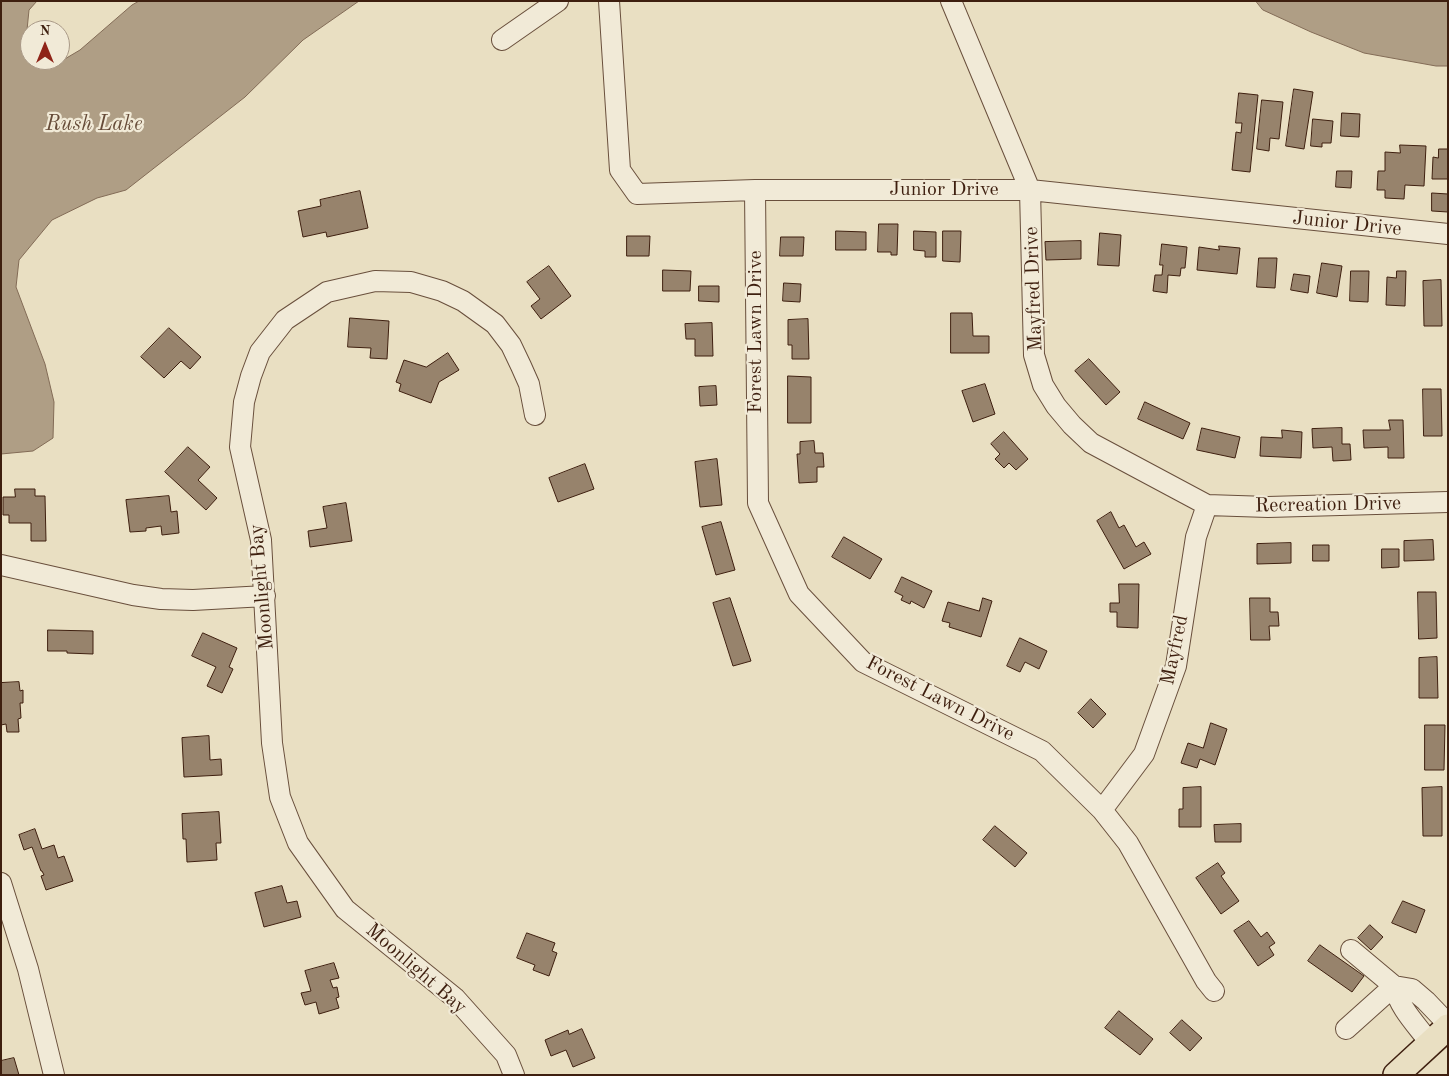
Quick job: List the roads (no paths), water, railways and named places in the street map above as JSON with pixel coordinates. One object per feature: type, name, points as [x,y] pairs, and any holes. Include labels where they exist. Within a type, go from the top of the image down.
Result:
[{"type":"main road","points":[[1396,1075],[1442,1031]]},
{"type":"street","points":[[502,40],[558,1]]},
{"type":"street","name":"Junior Drive","points":[[609,1],[620,170],[637,194],[755,190],[1030,190],[1448,234]]},
{"type":"street","name":"Mayfred Drive","points":[[951,1],[1030,190],[1034,355],[1043,385],[1056,406],[1091,443],[1207,505]]},
{"type":"street","name":"Forest Lawn Drive","points":[[755,190],[758,504],[799,594],[863,662],[1042,751],[1102,810],[1128,844],[1214,992]]},
{"type":"street","name":"Moonlight Bay","points":[[514,1075],[506,1055],[455,998],[345,909],[298,843],[280,797],[272,743],[261,540],[240,447],[244,402],[251,376],[260,352],[285,320],[327,292],[375,281],[411,282],[442,291],[463,301],[495,324],[511,345],[529,384],[535,415]]},
{"type":"street","name":"Recreation Drive","points":[[1207,505],[1268,507],[1448,502]]},
{"type":"street","name":"Mayfred","points":[[1102,810],[1144,754],[1176,666],[1196,537],[1207,505]]},
{"type":"street","points":[[1,565],[133,595],[161,599],[193,600],[265,596]]},
{"type":"street","points":[[1,882],[28,969],[54,1075]]},
{"type":"street","points":[[1351,950],[1394,986],[1402,1008],[1442,1031]]},
{"type":"street","points":[[1346,1028],[1394,986]]},
{"type":"water","name":"Rush Lake","points":[[1,1],[37,1],[29,10],[28,20],[20,20],[20,70],[70,70],[70,56],[80,50],[139,1],[359,1],[303,40],[245,97],[126,190],[97,198],[52,220],[19,260],[16,287],[45,364],[54,402],[53,438],[33,451],[1,454]]},
{"type":"water","points":[[1256,1],[1448,1],[1448,66],[1436,66],[1364,53],[1263,10]]}]
